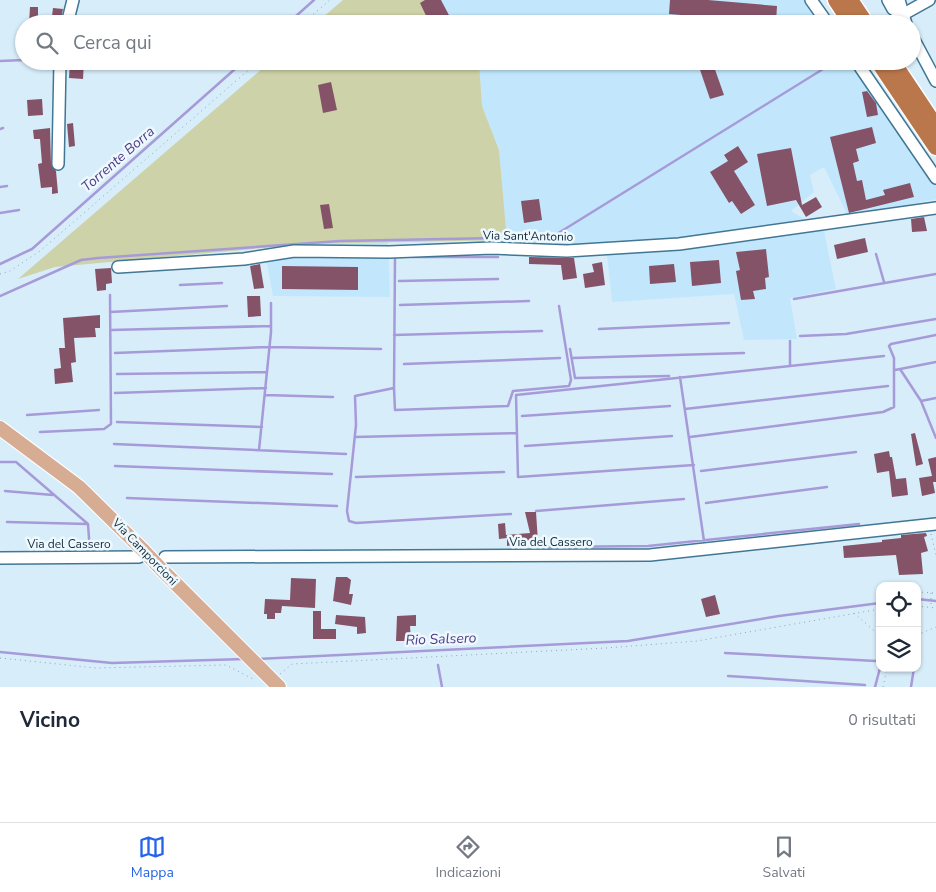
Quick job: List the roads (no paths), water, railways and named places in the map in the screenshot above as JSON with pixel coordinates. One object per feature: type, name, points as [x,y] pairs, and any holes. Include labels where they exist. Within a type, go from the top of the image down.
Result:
[{"type":"highway","points":[[836,0],[846,15]]},
{"type":"highway","points":[[850,0],[860,15]]},
{"type":"highway","points":[[884,70],[936,147]]},
{"type":"highway","points":[[898,70],[936,126]]},
{"type":"main road","name":"Via Camporcioni","points":[[0,428],[79,487],[142,554],[163,563],[235,645],[272,681]]},
{"type":"street","points":[[69,15],[73,0]]},
{"type":"street","points":[[811,0],[822,15]]},
{"type":"street","points":[[888,0],[899,15]]},
{"type":"street","points":[[899,0],[903,15]]},
{"type":"street","points":[[910,15],[929,0]]},
{"type":"street","points":[[921,53],[936,81]]},
{"type":"street","points":[[58,164],[60,70]]},
{"type":"street","points":[[862,70],[936,178]]},
{"type":"street","name":"Via Sant'Antonio","points":[[118,267],[244,259],[294,251],[389,252],[492,248],[567,251],[678,244],[936,208]]},
{"type":"street","name":"Via del Cassero","points":[[163,563],[650,555],[932,524]]},
{"type":"street","name":"Via del Cassero","points":[[0,558],[142,554]]},
{"type":"waterway","name":"Torrente Borra","points":[[297,15],[314,0]]},
{"type":"waterway","points":[[0,61],[15,60]]},
{"type":"waterway","name":"Torrente Borra","points":[[0,264],[32,249],[234,70]]},
{"type":"waterway","points":[[0,296],[81,260],[98,258],[340,241],[552,237],[821,70]]},
{"type":"waterway","points":[[0,187],[7,186]]},
{"type":"waterway","points":[[0,213],[19,210]]},
{"type":"waterway","points":[[876,254],[884,282]]},
{"type":"waterway","points":[[395,257],[394,388],[355,396],[356,425],[347,511],[349,521],[356,523],[511,514]]},
{"type":"waterway","points":[[413,257],[498,257]]},
{"type":"waterway","points":[[794,299],[936,274]]},
{"type":"waterway","points":[[399,281],[498,279]]},
{"type":"waterway","points":[[180,285],[222,283]]},
{"type":"waterway","points":[[40,432],[104,429],[111,424],[110,295]]},
{"type":"waterway","points":[[400,305],[529,301]]},
{"type":"waterway","points":[[259,450],[271,332],[271,303]]},
{"type":"waterway","points":[[110,312],[227,306]]},
{"type":"waterway","points":[[394,388],[395,410],[508,406],[513,391],[569,386],[571,380],[559,306]]},
{"type":"waterway","points":[[800,336],[846,334],[936,319]]},
{"type":"waterway","points":[[599,329],[729,323]]},
{"type":"waterway","points":[[111,330],[271,326]]},
{"type":"waterway","points":[[394,335],[542,331]]},
{"type":"waterway","points":[[690,437],[883,412],[894,407],[894,358],[889,346],[936,335]]},
{"type":"waterway","points":[[790,341],[790,366]]},
{"type":"waterway","points":[[115,353],[270,347],[381,349]]},
{"type":"waterway","points":[[570,349],[575,378],[669,376]]},
{"type":"waterway","points":[[572,358],[744,353]]},
{"type":"waterway","points":[[694,465],[518,477],[516,395],[884,356]]},
{"type":"waterway","points":[[404,364],[560,358]]},
{"type":"waterway","points":[[895,370],[936,362]]},
{"type":"waterway","points":[[900,369],[921,401],[936,438]]},
{"type":"waterway","points":[[117,374],[267,372]]},
{"type":"waterway","points":[[680,377],[704,541]]},
{"type":"waterway","points":[[685,409],[888,386]]},
{"type":"waterway","points":[[115,393],[266,388]]},
{"type":"waterway","points":[[265,395],[333,397]]},
{"type":"waterway","points":[[921,401],[936,398]]},
{"type":"waterway","points":[[522,416],[670,406]]},
{"type":"waterway","points":[[27,415],[99,410]]},
{"type":"waterway","points":[[117,422],[262,427]]},
{"type":"waterway","points":[[355,437],[517,433]]},
{"type":"waterway","points":[[525,446],[672,436]]},
{"type":"waterway","points":[[114,444],[346,454]]},
{"type":"waterway","points":[[701,471],[856,452]]},
{"type":"waterway","points":[[0,462],[16,462],[88,524],[90,552]]},
{"type":"waterway","points":[[115,466],[332,474]]},
{"type":"waterway","points":[[356,477],[504,472]]},
{"type":"waterway","points":[[706,503],[827,487]]},
{"type":"waterway","points":[[5,491],[53,495]]},
{"type":"waterway","points":[[127,498],[337,506]]},
{"type":"waterway","points":[[536,511],[684,499]]},
{"type":"waterway","points":[[7,522],[88,524]]},
{"type":"waterway","points":[[545,547],[648,546],[859,524]]},
{"type":"waterway","name":"Rio Salsero","points":[[921,599],[936,601]]},
{"type":"waterway","name":"Rio Salsero","points":[[257,659],[628,641],[779,616],[876,604]]},
{"type":"waterway","name":"Rio Salsero","points":[[0,652],[112,663],[244,659]]},
{"type":"waterway","points":[[725,653],[876,661]]},
{"type":"waterway","points":[[438,665],[442,687]]},
{"type":"waterway","points":[[875,687],[879,672]]},
{"type":"waterway","points":[[911,687],[913,672]]},
{"type":"waterway","points":[[728,676],[865,685]]}]
